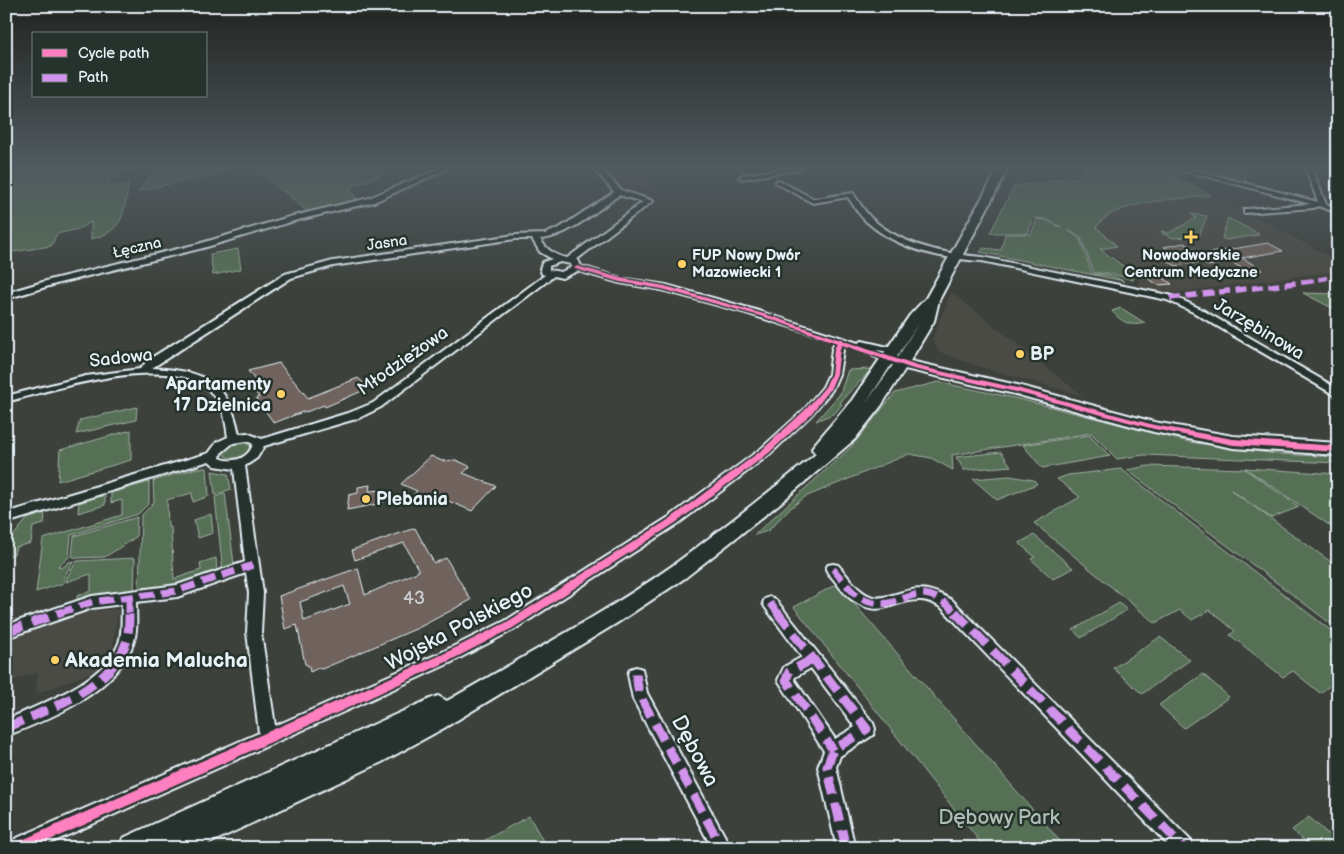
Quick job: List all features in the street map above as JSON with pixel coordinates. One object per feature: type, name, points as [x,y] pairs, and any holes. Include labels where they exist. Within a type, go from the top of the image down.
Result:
[{"type":"main road","points":[[170,848],[372,753],[436,720],[610,617],[678,572],[731,533],[797,478],[927,321],[932,300],[982,209]]},
{"type":"main road","points":[[898,357],[958,378],[1016,390],[1154,427],[1232,442],[1338,449]]},
{"type":"main road","points":[[133,848],[433,709],[489,687]]},
{"type":"street","name":"Łęczna","points":[[6,296],[56,281],[200,246],[334,209]]},
{"type":"street","name":"Jasna","points":[[144,370],[152,362],[277,282],[301,272],[333,264],[464,244],[546,236],[564,228],[593,209]]},
{"type":"street","points":[[570,260],[637,209]]},
{"type":"street","name":"Jarzębinowa","points":[[860,209],[868,219],[887,232],[912,244],[957,256],[991,260],[1170,298],[1196,310],[1338,394]]},
{"type":"street","points":[[1247,211],[1274,209]]},
{"type":"street","points":[[534,236],[543,250],[559,259],[575,262],[577,268]]},
{"type":"street","points":[[559,259],[546,264],[544,268],[551,274],[569,274],[577,268]]},
{"type":"street","points":[[577,268],[620,280],[672,289],[898,357]]},
{"type":"street","name":"Młodzieżowa","points":[[259,444],[355,415],[377,405],[551,274]]},
{"type":"street","name":"Wojska Polskiego","points":[[17,848],[445,658],[510,625],[686,512],[766,451],[815,404],[832,381],[838,347],[844,341]]},
{"type":"street","name":"Sadowa","points":[[6,399],[93,378],[144,370],[184,375],[211,386],[220,395],[227,408],[234,439]]},
{"type":"street","points":[[6,518],[214,456],[222,444],[234,439],[253,438],[259,444],[256,452],[239,463],[224,465],[214,460],[214,456]]},
{"type":"street","points":[[239,463],[256,593],[254,632],[268,738]]},
{"type":"street","points":[[6,632],[92,602],[177,591],[253,565]]},
{"type":"street","points":[[833,569],[856,595],[869,603],[886,604],[918,592],[936,595],[947,604],[1184,848]]},
{"type":"street","points":[[6,728],[82,691],[112,666],[126,643],[129,597]]},
{"type":"street","points":[[770,603],[867,729],[833,750],[827,767],[846,848]]},
{"type":"street","points":[[813,659],[789,672],[786,680],[833,750]]},
{"type":"street","name":"Dębowa","points":[[636,674],[639,694],[722,848]]},
{"type":"shaded area","name":"Nowodworskie Centrum Medyczne","points":[[1046,209],[1240,209],[1338,261],[1338,271],[1166,294],[1139,292],[1139,279],[1133,270]]},
{"type":"shaded area","points":[[951,292],[1083,396],[974,365],[940,352],[932,340]]},
{"type":"shaded area","name":"Akademia Malucha","points":[[87,610],[118,610],[112,650],[97,670],[36,694],[38,672],[6,683],[6,638]]},
{"type":"green space","points":[[6,209],[124,209],[116,226],[102,236],[91,239],[91,222],[78,229],[57,234],[51,246],[6,253]]},
{"type":"green space","points":[[304,209],[320,209],[308,212]]},
{"type":"green space","points":[[1002,209],[1123,209],[1111,214],[1096,227],[1117,246],[1100,249],[1134,274],[1133,280],[1108,273],[1094,273],[1081,238],[1068,230],[1080,239],[1092,274],[1110,275],[1124,281],[980,252],[983,248],[1001,250],[1005,234],[1031,234],[1037,219],[1045,220],[1063,228],[1046,219],[1034,218],[1028,233],[990,233]]},
{"type":"green space","points":[[1191,214],[1207,216],[1199,236],[1174,238],[1163,234],[1161,231],[1169,233],[1196,218]]},
{"type":"green space","points":[[1228,218],[1259,234],[1226,240],[1222,238]]},
{"type":"green space","points":[[238,249],[241,269],[213,275],[210,254]]},
{"type":"green space","points":[[1303,293],[1338,294],[1338,311]]},
{"type":"green space","points":[[1121,308],[1145,323],[1131,324],[1123,321],[1112,311]]},
{"type":"green space","points":[[871,369],[844,398],[835,413],[816,421],[840,394],[848,370]]},
{"type":"green space","points":[[938,382],[1019,399],[1189,442],[1276,454],[1338,457],[1338,463],[1144,455],[1117,459],[1091,433],[952,455],[953,470],[931,458],[909,454],[805,497],[789,509],[768,531],[754,535],[851,447],[895,393]]},
{"type":"green space","points":[[137,407],[136,420],[76,434],[80,420]]},
{"type":"green space","points":[[131,430],[131,460],[58,481],[60,450]]},
{"type":"green space","points":[[1089,435],[1110,456],[1042,468],[1023,445]]},
{"type":"green space","points":[[244,442],[250,446],[246,453],[236,458],[225,456],[224,451],[233,444]]},
{"type":"green space","points":[[1001,452],[1011,466],[964,470],[956,457]]},
{"type":"green space","points":[[1148,466],[1245,469],[1299,507],[1271,518],[1231,490],[1338,567],[1338,629],[1127,470]]},
{"type":"green space","points":[[197,468],[207,468],[209,496],[193,502],[192,493],[167,500],[168,527],[171,527],[174,579],[201,570],[200,563],[216,558],[217,574],[177,588],[139,592],[141,516],[154,502],[153,481]]},
{"type":"green space","points":[[1245,468],[1338,474],[1338,531]]},
{"type":"green space","points":[[1121,469],[1338,636],[1338,680],[1320,693],[1293,671],[1283,677],[1230,635],[1235,631],[1210,610],[1192,620],[1180,610],[1155,623],[1034,523],[1080,497],[1057,479],[1068,475]]},
{"type":"green space","points":[[212,471],[228,474],[231,489],[215,495]]},
{"type":"green space","points":[[1009,476],[1034,480],[1037,484],[997,500],[973,479]]},
{"type":"green space","points":[[149,482],[149,503],[138,514],[71,535],[69,557],[58,567],[62,568],[69,562],[74,561],[64,577],[64,583],[36,592],[43,539],[122,515],[122,500],[111,503],[111,493]]},
{"type":"green space","points":[[225,493],[234,564],[245,561],[223,573],[215,497]]},
{"type":"green space","points":[[105,495],[105,505],[78,513],[79,503]]},
{"type":"green space","points":[[45,513],[44,524],[33,527],[31,543],[16,547],[14,554],[6,557],[6,545],[27,519]]},
{"type":"green space","points":[[211,514],[213,533],[198,538],[194,520]]},
{"type":"green space","points":[[137,517],[136,537],[105,557],[76,558],[72,556],[74,536]]},
{"type":"green space","points":[[1034,535],[1073,568],[1053,579],[1031,559],[1035,557],[1019,543]]},
{"type":"green space","points":[[135,558],[134,593],[77,604],[77,596],[91,591],[91,574],[66,582],[77,561]]},
{"type":"green space","name":"Dębowy Park","points":[[837,584],[1066,848],[985,848],[794,607]]},
{"type":"green space","points":[[1119,603],[1127,610],[1081,638],[1073,630]]},
{"type":"green space","points":[[1160,637],[1190,660],[1142,694],[1113,668]]},
{"type":"green space","points":[[1203,674],[1229,697],[1184,728],[1159,705]]},
{"type":"green space","points":[[529,816],[547,848],[482,848],[480,843]]},
{"type":"green space","points":[[1309,817],[1338,843],[1338,848],[1312,848],[1292,830]]},
{"type":"building","points":[[1184,243],[1203,254],[1268,243],[1283,251],[1242,258],[1263,270],[1249,272],[1231,262],[1208,266],[1201,262],[1176,266],[1163,258],[1179,255],[1164,247]]},
{"type":"building","points":[[1159,275],[1172,284],[1158,285],[1146,277]]},
{"type":"building","name":"Apartamenty 17 Dzielnica","points":[[279,363],[308,398],[358,378],[369,388],[325,407],[324,405],[274,423],[256,398],[259,397],[255,392],[259,390],[255,386],[259,385],[248,371]]},
{"type":"building","points":[[431,456],[442,461],[456,460],[467,465],[470,467],[463,473],[496,486],[472,511],[439,497],[432,503],[415,498],[413,495],[417,491],[401,484]]},
{"type":"building","name":"Plebania","points":[[370,485],[369,491],[384,490],[383,503],[347,510],[349,495],[358,493],[358,487]]},
{"type":"building","points":[[415,528],[434,563],[446,558],[471,600],[418,628],[322,669],[318,668],[310,672],[309,666],[305,664],[297,625],[285,629],[279,596],[358,568],[365,595],[419,571],[404,543],[355,560],[352,550]],"holes":[[[344,586],[350,604],[304,621],[300,602]]]},
{"type":"marked path","points":[[1170,298],[1282,286],[1338,276]]},
{"type":"marked path","points":[[6,632],[92,602],[177,591],[253,565]]},
{"type":"marked path","points":[[833,569],[857,595],[869,602],[879,604],[910,595],[921,594],[933,596],[947,604],[1184,848]]},
{"type":"marked path","points":[[6,728],[57,705],[92,684],[107,672],[118,659],[126,643],[129,597]]},
{"type":"marked path","points":[[770,603],[867,729],[833,750],[827,767],[846,848]]},
{"type":"marked path","points":[[813,659],[789,672],[786,680],[833,750]]},
{"type":"marked path","points":[[636,674],[639,694],[722,848]]},
{"type":"cycle path","points":[[577,268],[620,280],[663,287],[769,317],[915,368],[1017,390],[1154,427],[1233,442],[1338,449]]},
{"type":"cycle path","points":[[17,848],[335,708],[445,658],[510,625],[674,520],[766,451],[808,412],[828,388],[834,374],[837,349],[841,340]]},
{"type":"place","name":"Nowodworskie Centrum Medyczne","points":[[1191,237]]},
{"type":"place","name":"FUP Nowy Dwór Mazowiecki 1","points":[[682,264]]},
{"type":"place","name":"BP","points":[[1020,354]]},
{"type":"place","name":"Apartamenty 17 Dzielnica","points":[[281,394]]},
{"type":"place","name":"Plebania","points":[[366,499]]},
{"type":"place","name":"Akademia Malucha","points":[[55,660]]}]
